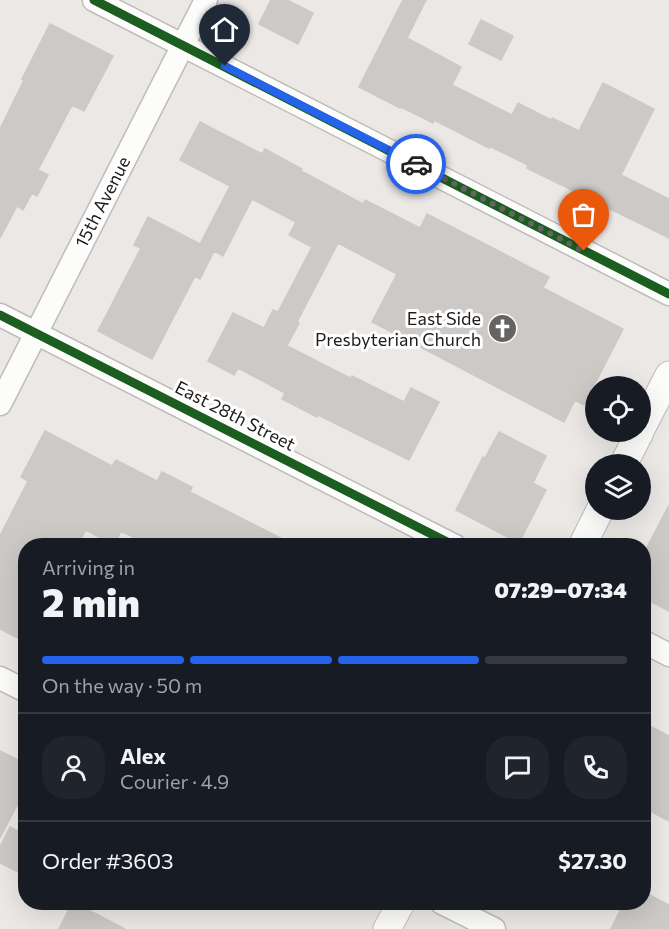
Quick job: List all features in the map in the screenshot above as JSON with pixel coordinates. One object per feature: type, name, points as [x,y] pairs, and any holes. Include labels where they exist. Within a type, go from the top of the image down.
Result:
[{"type":"street","points":[[94,0],[669,294]]},
{"type":"street","name":"15th Avenue","points":[[0,404],[206,0]]},
{"type":"street","name":"East 28th Street","points":[[0,315],[439,538]]},
{"type":"street","points":[[651,410],[669,375]]},
{"type":"street","points":[[586,538],[595,520]]},
{"type":"street","points":[[651,646],[669,655]]},
{"type":"street","points":[[0,678],[18,687]]},
{"type":"street","points":[[387,929],[396,910]]},
{"type":"street","points":[[456,910],[494,929]]},
{"type":"building","points":[[271,0],[287,0],[313,13],[298,44],[259,24]]},
{"type":"building","points":[[403,0],[426,0],[407,38],[461,67],[452,85],[512,115],[518,103],[579,131],[603,83],[654,109],[621,175],[669,199],[669,238],[527,168],[528,165],[489,146],[489,148],[434,120],[433,123],[359,87]]},
{"type":"building","points":[[481,20],[513,36],[501,60],[469,44]]},
{"type":"building","points":[[50,24],[113,56],[84,111],[72,105],[38,170],[48,175],[37,196],[32,193],[23,210],[17,206],[0,238],[0,129]]},
{"type":"building","points":[[200,122],[262,154],[265,149],[363,204],[365,200],[420,228],[427,214],[549,277],[543,288],[623,329],[599,376],[585,376],[584,405],[575,400],[564,422],[372,322],[397,274],[338,243],[287,346],[404,402],[411,388],[439,402],[409,460],[282,399],[285,393],[238,368],[234,375],[208,361],[233,313],[264,328],[273,310],[278,312],[312,247],[289,235],[296,222],[252,199],[223,256],[214,251],[200,279],[195,276],[152,359],[98,331],[141,248],[134,245],[148,217],[200,244],[230,186],[180,160]]},
{"type":"building","points":[[45,431],[112,466],[116,460],[157,481],[162,472],[192,487],[190,492],[280,538],[135,538],[121,531],[118,538],[101,538],[86,530],[82,538],[18,538],[18,638],[0,629],[0,536],[28,481],[21,477]]},
{"type":"building","points":[[499,432],[546,456],[533,483],[546,490],[522,538],[509,538],[456,510],[483,457],[485,458]]},
{"type":"building","points":[[669,505],[669,611],[651,602],[651,540]]},
{"type":"building","points":[[651,727],[669,736],[669,821],[651,812]]},
{"type":"building","points":[[0,751],[18,760],[18,803],[0,838]]},
{"type":"building","points":[[10,827],[18,831],[18,872],[0,863],[0,847]]},
{"type":"building","points":[[651,896],[669,905],[669,929],[611,929],[620,910],[651,910]]},
{"type":"building","points":[[68,910],[88,910],[125,929],[59,929]]},
{"type":"cycle path","points":[[94,0],[669,294]]},
{"type":"cycle path","points":[[0,315],[439,538]]},
{"type":"way so far","points":[[416,164],[584,251]]},
{"type":"place","name":"East Side Presbyterian Church","points":[[502,329]]},
{"type":"route","points":[[225,66],[416,164]]}]
